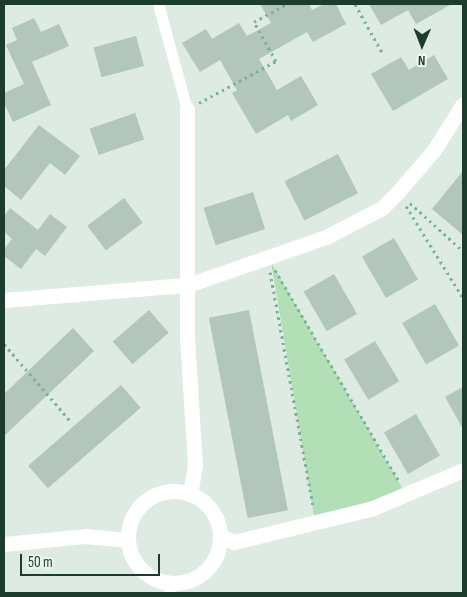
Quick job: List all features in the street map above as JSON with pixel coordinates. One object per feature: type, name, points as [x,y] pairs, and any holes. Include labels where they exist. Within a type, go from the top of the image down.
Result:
[{"type":"street","points":[[4,300],[188,285],[326,237],[382,208],[434,150],[463,104]]},
{"type":"street","points":[[187,109],[187,338],[195,464],[190,495]]},
{"type":"street","points":[[220,535],[234,542],[373,508],[463,470]]},
{"type":"street","points":[[170,492],[190,495],[208,506],[217,520],[220,535],[218,551],[211,565],[199,576],[169,588],[140,569],[132,556],[128,540],[132,520],[144,503],[156,495],[170,492]]},
{"type":"street","points":[[4,544],[85,536],[128,540]]},
{"type":"lane","points":[[158,4],[187,109]]},
{"type":"path","points":[[187,109],[276,61],[254,22],[287,4]]},
{"type":"path","points":[[356,4],[383,54]]},
{"type":"path","points":[[398,192],[463,251]]},
{"type":"path","points":[[398,192],[463,298]]},
{"type":"path","points":[[268,256],[406,494]]},
{"type":"path","points":[[268,256],[315,522]]},
{"type":"path","points":[[4,344],[72,424]]},
{"type":"green space","points":[[271,262],[403,489],[315,522]]},
{"type":"building","points":[[260,4],[309,4],[312,10],[324,4],[336,4],[346,24],[313,42],[307,32],[259,59],[277,90],[301,76],[318,105],[291,121],[288,115],[256,134],[232,93],[237,90],[220,60],[200,72],[182,43],[206,29],[212,39],[239,23],[247,36],[271,23]]},
{"type":"building","points":[[369,4],[452,4],[416,24],[408,10],[381,25]]},
{"type":"building","points":[[34,18],[41,32],[59,24],[69,46],[32,62],[51,105],[13,122],[4,103],[4,93],[24,84],[6,45],[17,40],[12,28]]},
{"type":"building","points":[[136,36],[144,66],[102,77],[93,47]]},
{"type":"building","points":[[434,55],[448,79],[393,111],[371,74],[401,57],[409,70]]},
{"type":"building","points":[[135,113],[144,139],[99,155],[90,129]]},
{"type":"building","points":[[39,125],[80,156],[65,175],[50,163],[21,200],[4,186],[4,170]]},
{"type":"building","points":[[338,154],[358,193],[305,220],[285,181]]},
{"type":"building","points":[[463,171],[463,235],[432,209]]},
{"type":"building","points":[[253,192],[265,229],[216,245],[204,208]]},
{"type":"building","points":[[124,198],[143,223],[106,250],[87,226]]},
{"type":"building","points":[[10,208],[38,230],[50,214],[67,227],[45,256],[36,249],[21,269],[4,256],[4,249],[12,239],[4,232],[4,216]]},
{"type":"building","points":[[394,238],[418,280],[386,298],[362,256]]},
{"type":"building","points":[[334,274],[357,314],[327,331],[304,292]]},
{"type":"building","points":[[435,304],[459,346],[426,365],[402,323]]},
{"type":"building","points":[[149,310],[169,333],[132,364],[113,341]]},
{"type":"building","points":[[249,310],[288,510],[248,518],[209,318]]},
{"type":"building","points":[[73,328],[94,351],[4,436],[4,394]]},
{"type":"building","points":[[375,341],[399,381],[368,400],[344,360]]},
{"type":"building","points":[[121,385],[141,408],[48,488],[28,466]]},
{"type":"building","points":[[463,387],[463,429],[445,397]]},
{"type":"building","points":[[416,414],[440,456],[408,474],[384,433]]}]
